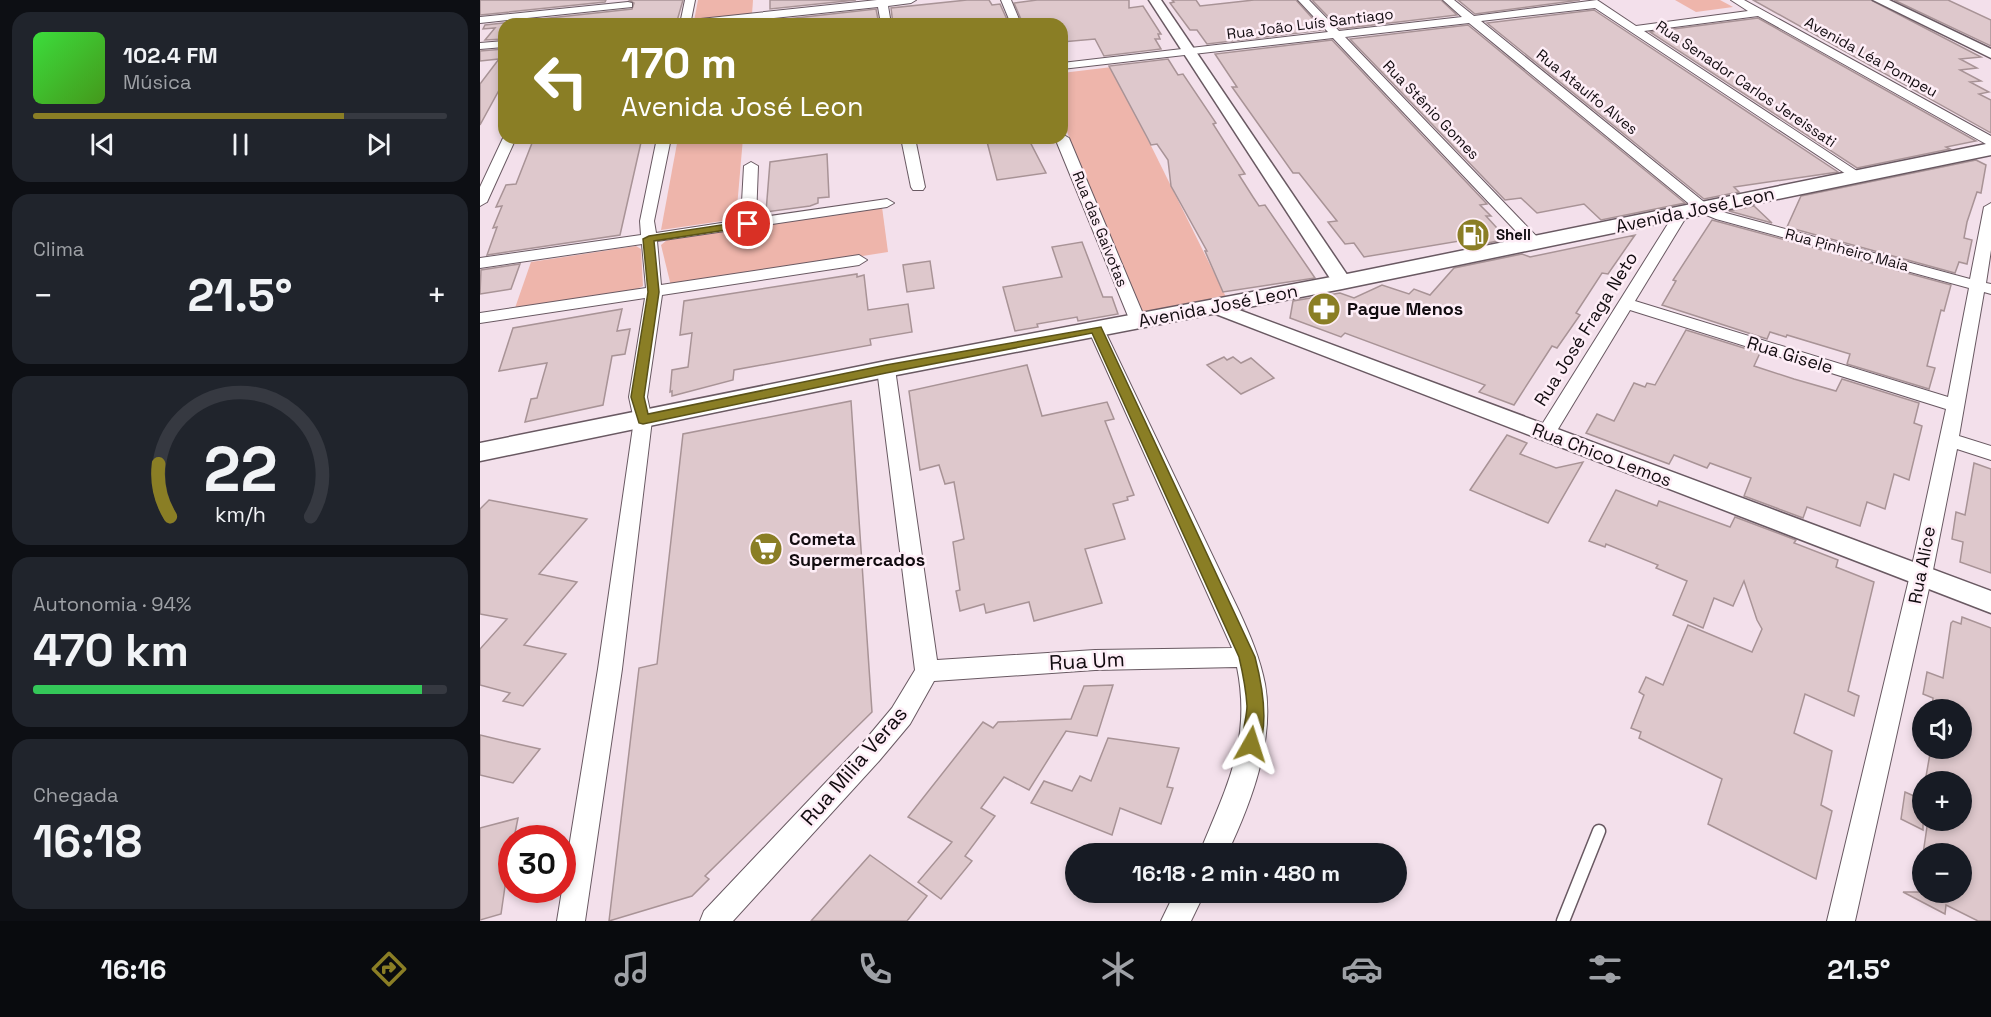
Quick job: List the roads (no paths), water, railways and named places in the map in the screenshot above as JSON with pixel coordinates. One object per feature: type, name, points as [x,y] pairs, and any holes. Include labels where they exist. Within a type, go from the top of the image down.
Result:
[{"type":"main road","name":"Avenida José Leon","points":[[480,452],[886,369],[1215,308],[1991,149]]},
{"type":"street","points":[[561,18],[569,0]]},
{"type":"street","points":[[688,18],[690,0]]},
{"type":"street","points":[[740,18],[911,0]]},
{"type":"street","points":[[1006,0],[1014,18]]},
{"type":"street","points":[[1155,0],[1342,282]]},
{"type":"street","name":"Rua Stênio Gomes","points":[[1303,0],[1535,243]]},
{"type":"street","name":"Rua Ataulfo Alves","points":[[1448,0],[1704,209]]},
{"type":"street","name":"Avenida Léa Pompeu","points":[[1736,0],[1991,141]]},
{"type":"street","points":[[1879,0],[1932,22]]},
{"type":"street","points":[[1894,0],[1990,51]]},
{"type":"street","points":[[882,2],[885,18]]},
{"type":"street","name":"Rua João Luís Santiago","points":[[1068,65],[1473,21],[1593,2]]},
{"type":"street","name":"Rua Senador Carlos Jereissati","points":[[1593,2],[1855,176]]},
{"type":"street","points":[[499,18],[628,5]]},
{"type":"street","points":[[1634,29],[1758,13]]},
{"type":"street","points":[[480,20],[498,18]]},
{"type":"street","points":[[480,46],[498,44]]},
{"type":"street","points":[[480,202],[505,144]]},
{"type":"street","points":[[571,921],[610,669],[643,420],[638,397],[654,292],[647,221],[663,144]]},
{"type":"street","points":[[909,144],[918,187]]},
{"type":"street","name":"Rua das Gaivotas","points":[[1064,144],[1138,321]]},
{"type":"street","points":[[748,224],[751,166]]},
{"type":"street","points":[[480,263],[887,203]]},
{"type":"street","name":"Rua Alice","points":[[1841,921],[1922,575],[1948,440],[1983,287],[1991,207]]},
{"type":"street","name":"Rua Pinheiro Maia","points":[[1704,209],[1721,216],[1983,287]]},
{"type":"street","name":"Rua José Fraga Neto","points":[[1545,434],[1681,214]]},
{"type":"street","points":[[480,318],[859,260]]},
{"type":"street","name":"Rua Gisele","points":[[1624,303],[1956,406]]},
{"type":"street","name":"Rua Chico Lemos","points":[[1215,308],[1379,368],[1545,434],[1991,602]]},
{"type":"street","points":[[1096,329],[1247,657],[1253,680],[1255,708],[1251,744],[1241,784],[1217,843]]},
{"type":"street","points":[[886,369],[927,671]]},
{"type":"street","points":[[1948,440],[1991,453]]},
{"type":"street","name":"Rua Um","points":[[927,671],[1095,660],[1247,657]]},
{"type":"street","name":"Rua Milia Veras","points":[[714,921],[870,753],[900,716],[927,671]]},
{"type":"street","points":[[1175,921],[1185,903]]},
{"type":"lane","points":[[1563,921],[1599,831]]},
{"type":"place","name":"Shell","points":[[1473,235]]},
{"type":"place","name":"Pague Menos","points":[[1324,309]]},
{"type":"place","name":"Cometa Supermercados","points":[[766,549]]}]
